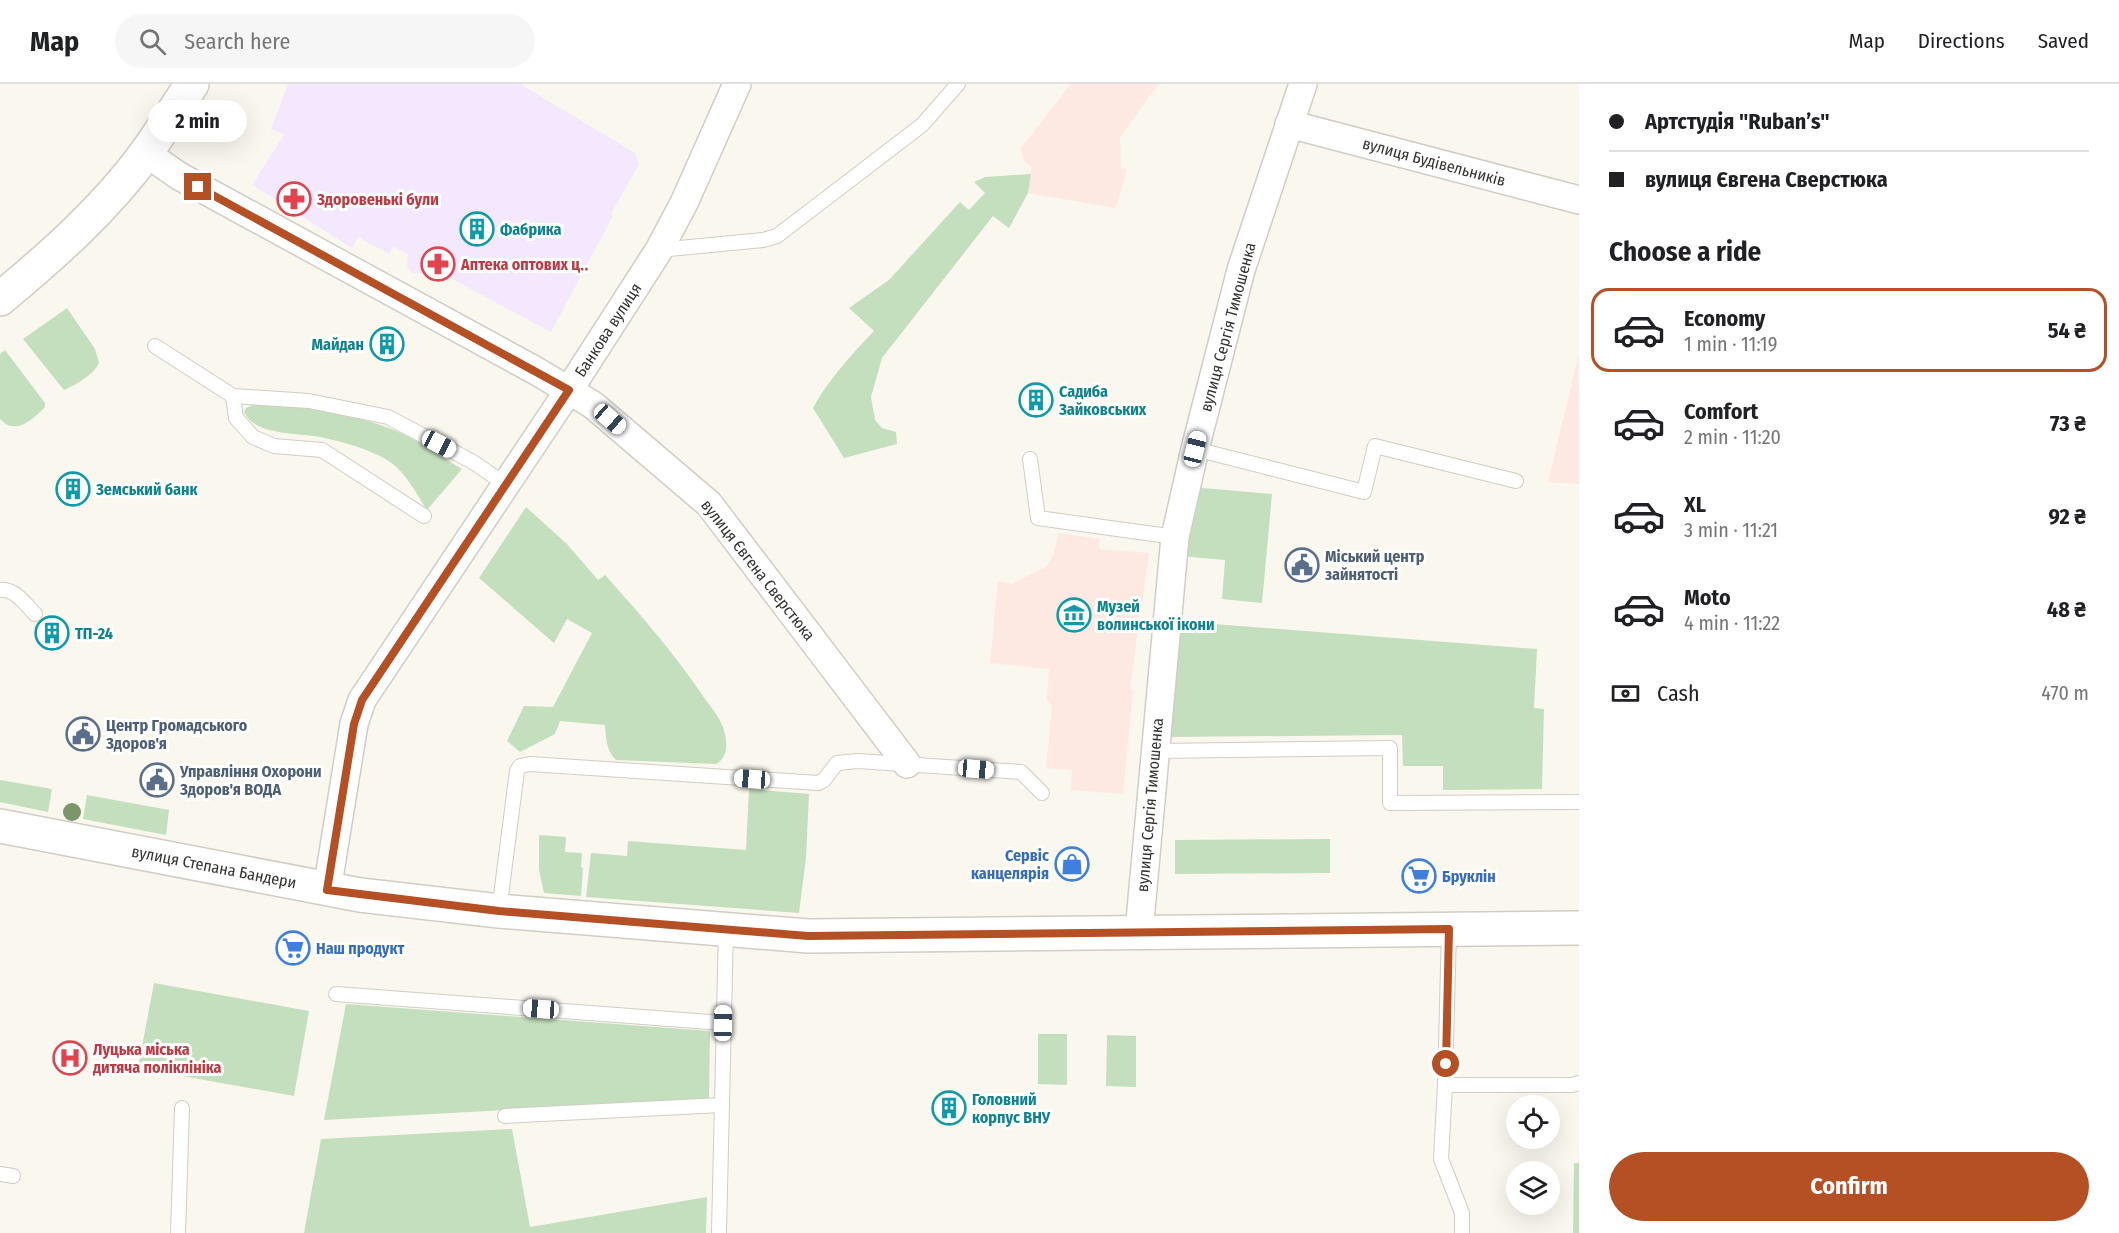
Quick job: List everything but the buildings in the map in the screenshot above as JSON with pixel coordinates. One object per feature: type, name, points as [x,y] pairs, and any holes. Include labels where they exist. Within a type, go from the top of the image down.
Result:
[{"type":"street","points":[[0,299],[48,260],[98,210],[146,153],[192,84]]},
{"type":"street","name":"Банкова вулиця","points":[[327,890],[354,724],[362,700],[569,390],[659,250],[684,203],[737,84]]},
{"type":"street","name":"вулиця Сергія Тимошенка","points":[[1138,932],[1175,537],[1241,270],[1303,84]]},
{"type":"street","name":"вулиця Будівельників","points":[[1289,124],[1579,200]]},
{"type":"street","name":"вулиця Євгена Сверстюка","points":[[146,153],[178,176],[593,405],[709,504],[908,764]]},
{"type":"street","name":"вулиця Степана Бандери","points":[[0,826],[327,890],[499,911],[808,936],[1579,928]]},
{"type":"lane","points":[[659,250],[763,240],[777,236],[922,125],[958,84]]},
{"type":"lane","points":[[155,346],[233,396],[309,401],[388,417],[473,462],[505,484]]},
{"type":"lane","points":[[233,396],[236,417],[253,437],[274,446],[322,450],[424,516]]},
{"type":"lane","points":[[1195,449],[1364,492],[1376,446],[1516,481]]},
{"type":"lane","points":[[1030,459],[1038,518],[1175,537]]},
{"type":"lane","points":[[0,590],[6,589],[14,593],[35,614]]},
{"type":"lane","points":[[1155,751],[1390,748],[1390,803],[1579,802]]},
{"type":"lane","points":[[499,911],[516,776],[520,766],[530,764],[818,783],[824,780],[837,763],[848,760],[1021,772],[1042,793]]},
{"type":"lane","points":[[719,1233],[726,928]]},
{"type":"lane","points":[[1449,929],[1441,1159],[1462,1213],[1462,1233]]},
{"type":"lane","points":[[336,994],[723,1023]]},
{"type":"lane","points":[[1445,1085],[1572,1085],[1579,1083]]},
{"type":"lane","points":[[505,1116],[722,1105]]},
{"type":"lane","points":[[178,1233],[182,1108]]},
{"type":"shaded area","points":[[288,84],[520,84],[635,153],[639,164],[551,332],[428,266],[421,273],[413,273],[407,266],[408,254],[393,246],[389,254],[358,237],[352,248],[252,185],[284,135],[271,129]]},
{"type":"shaded area","points":[[1071,84],[1158,84],[1120,137],[1121,168],[1127,169],[1116,208],[1028,193],[1032,167],[1024,161],[1021,148]]},
{"type":"shaded area","points":[[1579,354],[1579,484],[1548,482]]},
{"type":"shaded area","points":[[1058,533],[1100,539],[1099,549],[1149,553],[1131,680],[1130,690],[1133,690],[1123,794],[1071,790],[1072,770],[1046,768],[1052,706],[1047,700],[1049,669],[990,663],[998,581],[1012,584],[1046,567],[1054,554]]},
{"type":"green space","points":[[1031,174],[1028,193],[1009,228],[993,216],[882,358],[871,397],[875,420],[882,428],[896,432],[897,444],[844,458],[813,408],[833,377],[874,331],[849,308],[889,280],[960,202],[969,210],[985,193],[974,182],[985,177]]},
{"type":"green space","points":[[67,308],[95,349],[99,363],[84,379],[64,390],[23,339]]},
{"type":"green space","points":[[5,350],[45,403],[45,407],[35,417],[18,426],[6,424],[0,419],[0,354]]},
{"type":"green space","points":[[255,404],[326,411],[378,424],[412,438],[462,469],[427,510],[405,476],[387,460],[341,442],[316,436],[269,430],[258,426],[244,412],[246,408]]},
{"type":"green space","points":[[1191,487],[1272,494],[1262,603],[1222,599],[1225,560],[1180,556]]},
{"type":"green space","points":[[526,507],[567,544],[598,580],[605,575],[680,664],[723,727],[726,747],[724,757],[720,761],[716,764],[616,760],[608,748],[605,725],[560,721],[555,734],[520,752],[507,741],[524,706],[553,707],[592,633],[567,619],[554,643],[479,578]]},
{"type":"green space","points":[[1176,621],[1537,649],[1534,708],[1544,709],[1542,789],[1443,790],[1443,766],[1403,766],[1402,735],[1169,737]]},
{"type":"green space","points":[[0,780],[52,789],[48,812],[0,802]]},
{"type":"green space","points":[[749,789],[809,794],[806,858],[799,913],[586,897],[591,853],[627,856],[628,841],[746,850]]},
{"type":"green space","points":[[87,795],[169,810],[166,835],[83,819]]},
{"type":"green space","points":[[539,835],[566,837],[565,852],[582,853],[581,896],[544,893],[539,870]]},
{"type":"green space","points":[[1330,839],[1330,873],[1175,874],[1175,840]]},
{"type":"green space","points":[[154,983],[309,1011],[294,1096],[138,1068]]},
{"type":"green space","points":[[346,1004],[710,1031],[709,1099],[324,1120]]},
{"type":"green space","points":[[1038,1034],[1067,1034],[1067,1085],[1038,1084]]},
{"type":"green space","points":[[1107,1035],[1136,1036],[1136,1087],[1106,1086]]},
{"type":"green space","points":[[512,1129],[530,1227],[707,1197],[706,1233],[304,1233],[321,1139]]},
{"type":"green space","points":[[1574,1163],[1579,1163],[1579,1233],[1573,1233]]},
{"type":"place","name":"Здоровенькі були","points":[[294,199]]},
{"type":"place","name":"Фабрика","points":[[477,229]]},
{"type":"place","name":"Аптека оптових ц‥","points":[[438,264]]},
{"type":"place","name":"Майдан","points":[[387,344]]},
{"type":"place","name":"Садиба Зайковських","points":[[1036,400]]},
{"type":"place","name":"Земський банк","points":[[73,489]]},
{"type":"place","name":"Міський центр зайнятості","points":[[1302,565]]},
{"type":"place","name":"Музей волинської ікони","points":[[1074,615]]},
{"type":"place","name":"ТП-24","points":[[52,633]]},
{"type":"place","name":"Центр Громадського Здоров'я","points":[[83,734]]},
{"type":"place","name":"Управління Охорони Здоров'я ВОДА","points":[[157,780]]},
{"type":"place","name":"Сервіс канцелярія","points":[[1072,864]]},
{"type":"place","name":"Бруклін","points":[[1419,876]]},
{"type":"place","name":"Наш продукт","points":[[293,948]]},
{"type":"place","name":"Луцька міська дитяча поліклініка","points":[[70,1058]]},
{"type":"place","name":"Головний корпус ВНУ","points":[[949,1108]]},
{"type":"route","points":[[198,187],[569,390],[362,700],[354,724],[327,890],[499,911],[808,936],[1449,929],[1446,1064]]}]
